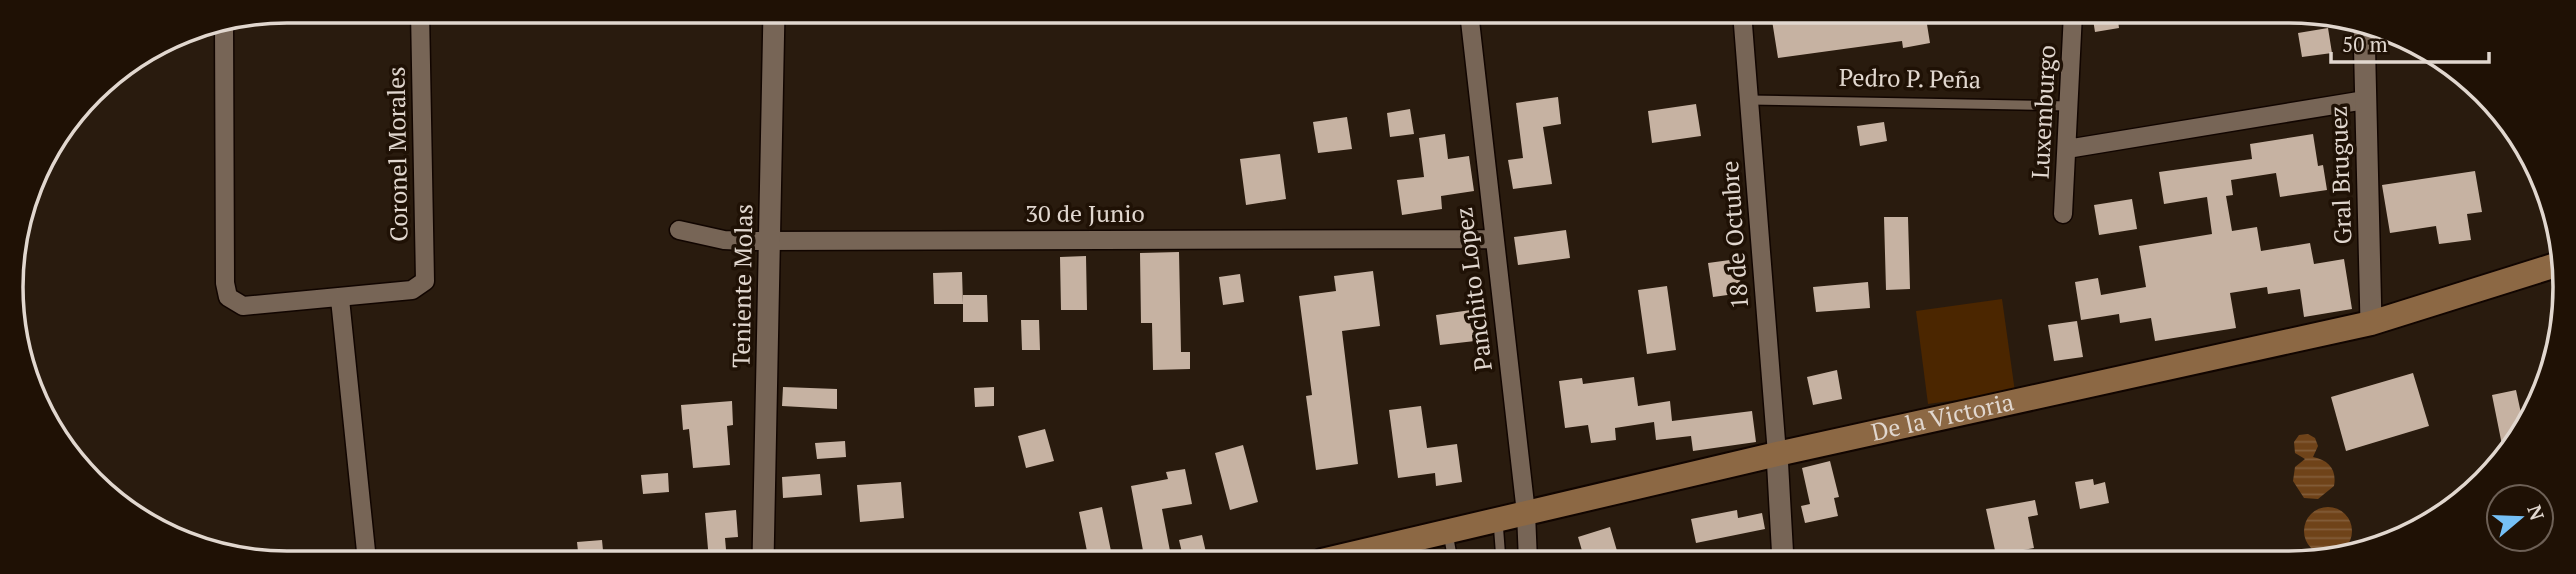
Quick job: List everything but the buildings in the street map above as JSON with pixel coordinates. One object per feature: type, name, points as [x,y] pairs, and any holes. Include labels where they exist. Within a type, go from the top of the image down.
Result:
[{"type":"main road","name":"De la Victoria","points":[[1380,551],[1447,531],[1776,454],[2371,323],[2553,266]]},
{"type":"street","name":"Coronel Morales","points":[[340,299],[412,290],[425,281],[420,23]]},
{"type":"street","name":"Teniente Molas","points":[[763,551],[774,23]]},
{"type":"street","name":"Panchito Lopez","points":[[1470,23],[1526,513],[1528,551]]},
{"type":"street","name":"18 de Octubre","points":[[1743,23],[1776,454]]},
{"type":"street","name":"Luxemburgo","points":[[2063,214],[2073,23]]},
{"type":"street","points":[[224,31],[225,283],[229,297],[243,306],[340,299],[366,551]]},
{"type":"street","name":"Gral Bruguez","points":[[2364,34],[2371,323]]},
{"type":"street","points":[[2067,149],[2365,100]]},
{"type":"street","name":"30 de Junio","points":[[679,230],[724,240],[1493,239]]},
{"type":"street","points":[[1776,454],[1782,551]]},
{"type":"lane","name":"Pedro P. Peña","points":[[1750,100],[2069,106]]},
{"type":"lane","points":[[1498,519],[1500,551]]},
{"type":"lane","points":[[1447,531],[1450,551]]},
{"type":"shaded area","points":[[2002,299],[2015,392],[1928,404],[1916,311]]},
{"type":"shaded area","points":[[2308,434],[2315,438],[2318,446],[2313,457],[2327,463],[2334,475],[2334,486],[2318,499],[2304,498],[2293,481],[2295,467],[2305,459],[2295,453],[2294,442],[2299,435]]},
{"type":"shaded area","points":[[2319,508],[2337,508],[2351,522],[2351,540],[2348,544],[2314,550],[2305,540],[2305,522]]}]
